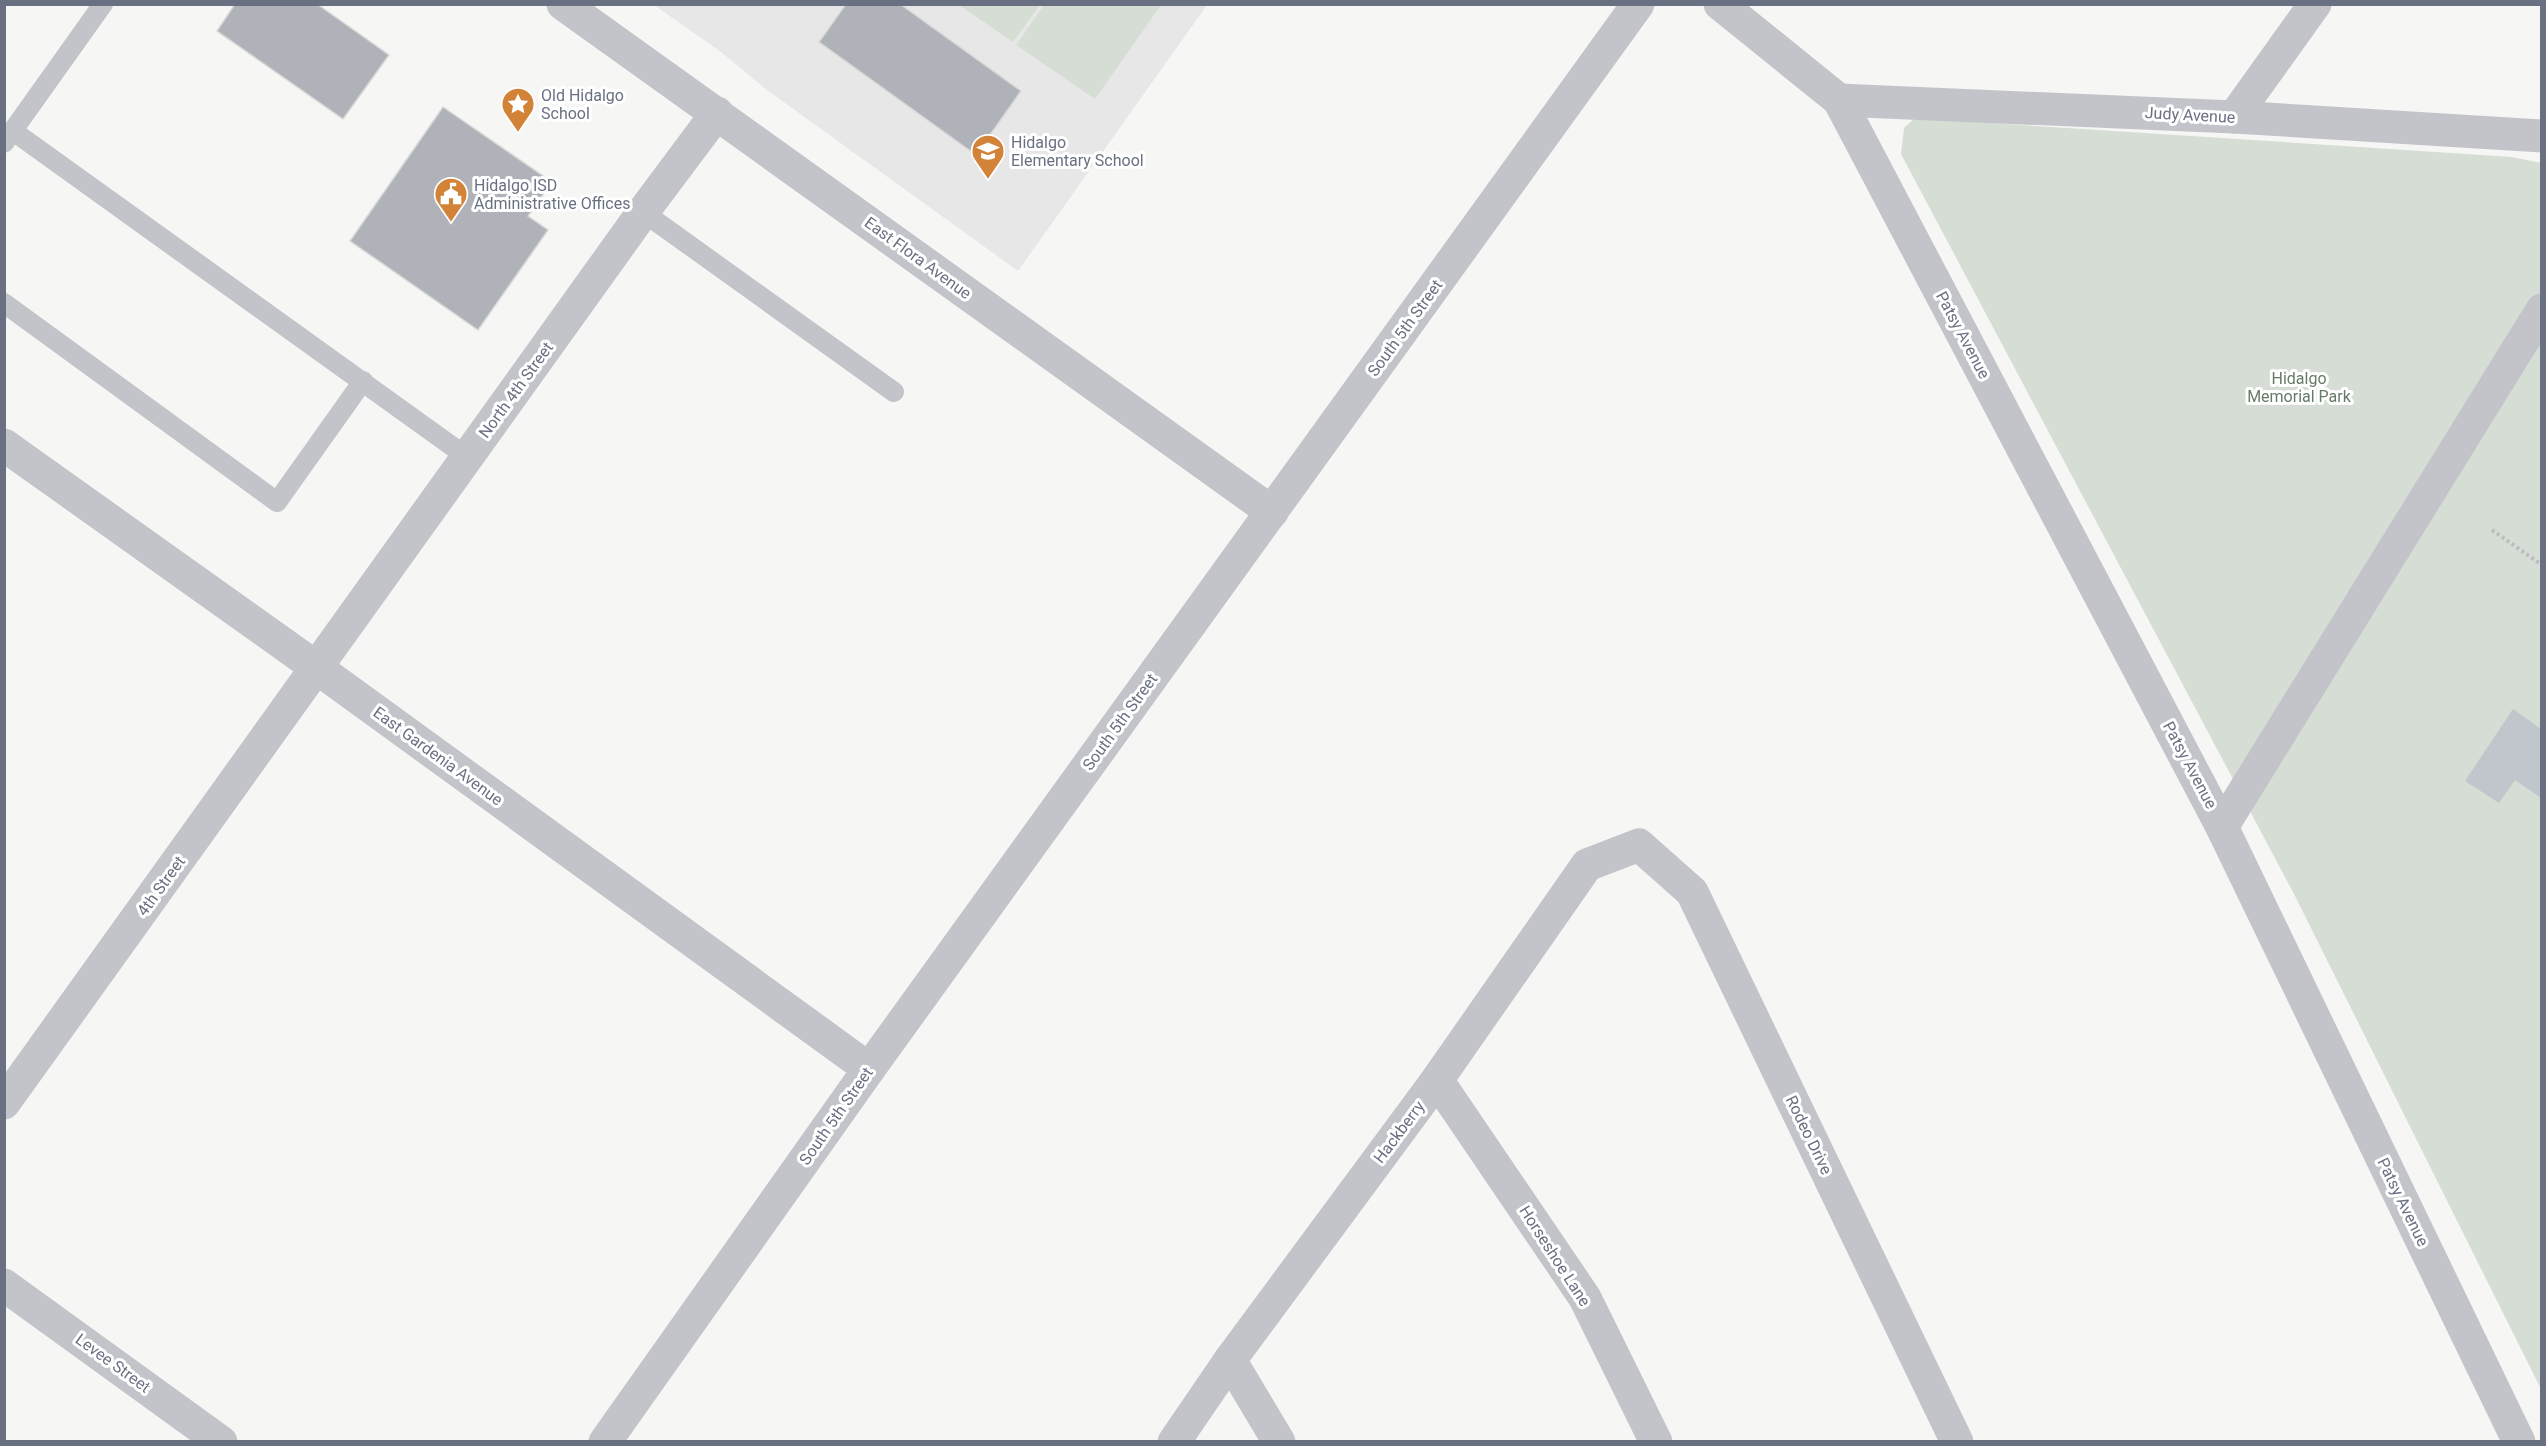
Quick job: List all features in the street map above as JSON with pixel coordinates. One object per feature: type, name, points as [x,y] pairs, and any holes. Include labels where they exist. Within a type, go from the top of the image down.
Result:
[{"type":"street","name":"East Flora Avenue","points":[[563,4],[1272,512]]},
{"type":"street","name":"South 5th Street","points":[[605,1442],[869,1069],[1638,4]]},
{"type":"street","points":[[1720,4],[1839,100]]},
{"type":"street","points":[[2234,117],[2315,4]]},
{"type":"street","name":"Judy Avenue","points":[[1839,100],[2234,117],[2541,136]]},
{"type":"street","name":"Patsy Avenue","points":[[1839,100],[2222,827],[2519,1442]]},
{"type":"street","name":"North 4th Street","points":[[317,668],[643,212],[717,113]]},
{"type":"street","points":[[2222,827],[2541,310]]},
{"type":"street","name":"East Gardenia Avenue","points":[[4,445],[317,668],[869,1069]]},
{"type":"street","name":"4th Street","points":[[4,1103],[317,668]]},
{"type":"street","name":"Hackberry","points":[[1174,1442],[1230,1360],[1437,1080],[1587,865],[1639,845]]},
{"type":"street","name":"Rodeo Drive","points":[[1639,845],[1692,892],[1957,1442]]},
{"type":"street","name":"Horseshoe Lane","points":[[1437,1080],[1585,1298],[1656,1442]]},
{"type":"street","name":"Levee Street","points":[[4,1285],[221,1442]]},
{"type":"street","points":[[1230,1360],[1279,1442]]},
{"type":"lane","points":[[103,4],[9,137],[363,381],[467,457]]},
{"type":"lane","points":[[643,212],[894,392]]},
{"type":"lane","points":[[4,303],[277,502],[363,381]]},
{"type":"path","points":[[2492,530],[2541,565]]},
{"type":"shaded area","name":"Hidalgo Elementary School","points":[[654,5],[1207,5],[1018,271],[767,90],[721,52]]},
{"type":"shaded area","points":[[2513,709],[2541,729],[2541,798],[2515,780],[2499,803],[2465,781]]},
{"type":"green space","points":[[959,5],[1040,5],[1013,42]]},
{"type":"green space","points":[[1044,5],[1161,5],[1095,99],[1016,45]]},
{"type":"green space","name":"Hidalgo Memorial Park","points":[[1915,118],[2512,157],[2541,163],[2541,1389],[2294,894],[1901,154],[1904,128]]},
{"type":"building","points":[[235,4],[317,4],[389,55],[343,119],[217,31]]},
{"type":"building","points":[[846,4],[900,4],[1021,91],[976,155],[819,42]]},
{"type":"building","name":"Hidalgo ISD Administrative Offices","points":[[443,107],[552,182],[528,216],[548,230],[478,330],[350,241]]},
{"type":"place","name":"Old Hidalgo School","points":[[518,133]]},
{"type":"place","name":"Hidalgo Elementary School","points":[[988,180]]},
{"type":"place","name":"Hidalgo ISD Administrative Offices","points":[[451,223]]}]
